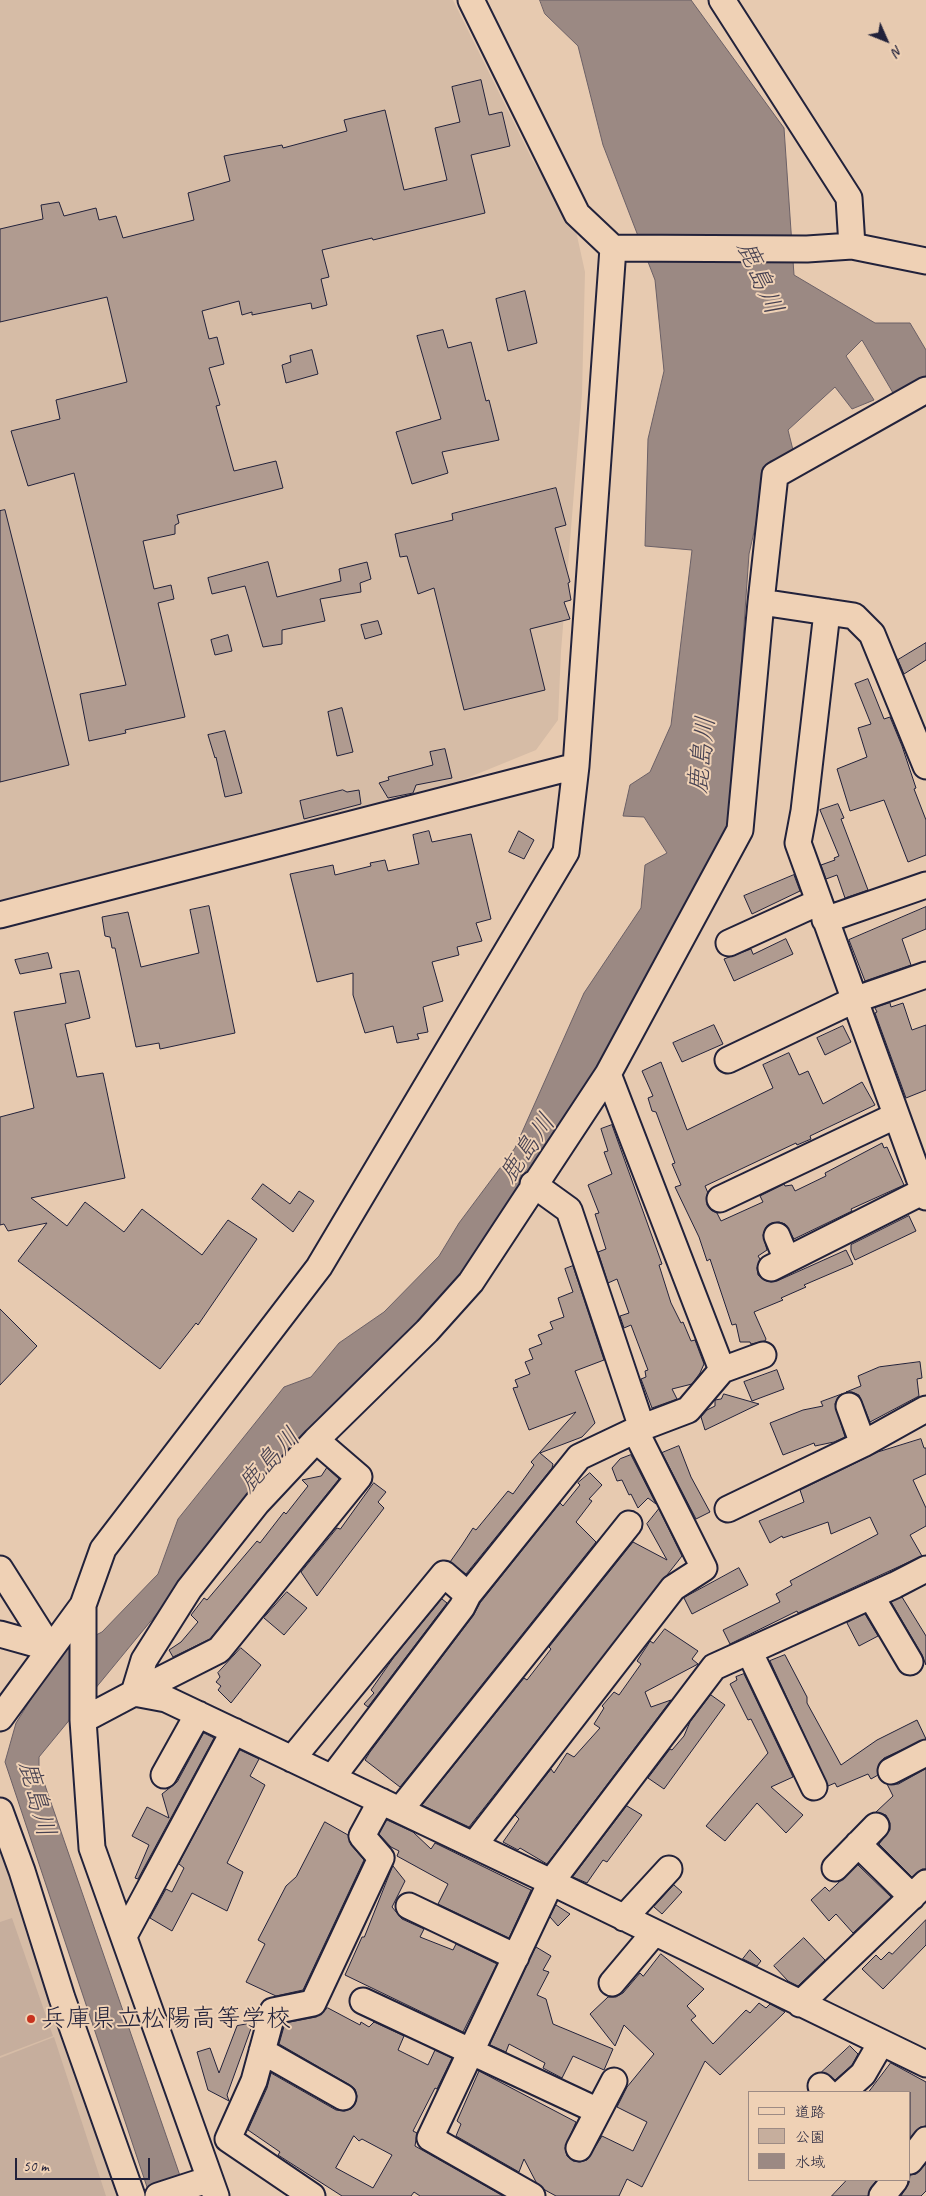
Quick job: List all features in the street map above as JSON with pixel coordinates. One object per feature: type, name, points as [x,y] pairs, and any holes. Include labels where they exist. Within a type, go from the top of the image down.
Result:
[{"type":"street","points":[[470,0],[577,214],[613,248],[807,249],[852,246],[926,261]]},
{"type":"street","points":[[722,0],[849,198],[852,246]]},
{"type":"street","points":[[0,1718],[83,1605],[103,1549],[319,1267],[566,852],[576,766],[613,248]]},
{"type":"street","points":[[134,1693],[144,1660],[189,1589],[257,1503],[316,1440],[427,1332],[470,1282],[533,1184],[608,1074],[740,830],[775,475],[926,390]]},
{"type":"street","points":[[761,602],[854,616],[872,634],[926,766]]},
{"type":"street","points":[[777,1236],[778,1264],[838,1245],[925,1194],[895,1116],[798,843],[804,811],[827,612]]},
{"type":"street","points":[[0,915],[576,766]]},
{"type":"street","points":[[728,943],[822,911],[926,885]]},
{"type":"street","points":[[728,1060],[854,1000],[926,975]]},
{"type":"street","points":[[608,1074],[722,1370]]},
{"type":"street","points":[[720,1199],[895,1116]]},
{"type":"street","points":[[474,1845],[568,1736],[673,1588],[704,1568],[638,1436],[639,1419],[569,1210],[533,1184]]},
{"type":"street","points":[[332,1778],[462,1607],[468,1596],[579,1457],[638,1429],[688,1410],[722,1370],[763,1355]]},
{"type":"street","points":[[849,1406],[863,1444]]},
{"type":"street","points":[[728,1508],[774,1475],[863,1444],[926,1409]]},
{"type":"street","points":[[84,1720],[219,1650],[359,1477],[316,1440]]},
{"type":"street","points":[[228,2138],[254,2081],[273,2011],[313,2003],[381,1858],[362,1836],[390,1806],[629,1524]]},
{"type":"street","points":[[0,1569],[50,1648]]},
{"type":"street","points":[[532,2196],[430,2138],[551,1882],[714,1667],[926,1569]]},
{"type":"street","points":[[292,1759],[444,1574],[468,1596]]},
{"type":"street","points":[[871,1596],[910,1662]]},
{"type":"street","points":[[83,1605],[84,1720],[92,1848],[199,2144],[207,2189],[158,2196]]},
{"type":"street","points":[[0,1634],[50,1648]]},
{"type":"street","points":[[749,1651],[814,1787]]},
{"type":"street","points":[[134,1693],[166,1699],[474,1845],[926,2064]]},
{"type":"street","points":[[164,1775],[198,1714]]},
{"type":"street","points":[[124,1936],[234,1731]]},
{"type":"street","points":[[891,1771],[926,1753]]},
{"type":"street","points":[[0,1811],[22,1871],[62,1998],[132,2196]]},
{"type":"street","points":[[835,1868],[876,1826]]},
{"type":"street","points":[[800,2004],[919,1890],[858,1844]]},
{"type":"street","points":[[624,1918],[669,1869]]},
{"type":"street","points":[[409,1906],[516,1957]]},
{"type":"street","points":[[612,1983],[654,1933]]},
{"type":"street","points":[[363,2001],[598,2111]]},
{"type":"street","points":[[831,2090],[863,2074],[881,2043]]},
{"type":"street","points":[[262,2051],[343,2097]]},
{"type":"street","points":[[579,2148],[614,2081]]},
{"type":"street","points":[[199,2144],[228,2138],[312,2196]]},
{"type":"street","points":[[911,2160],[926,2140]]},
{"type":"street","points":[[882,2196],[894,2181]]},
{"type":"shaded area","points":[[0,0],[453,0],[533,161],[576,231],[585,272],[582,394],[561,651],[558,720],[536,750],[411,801],[0,905]]},
{"type":"shaded area","name":"兵庫県立松陽高等学校","points":[[0,1834],[121,2196],[0,2196]]},
{"type":"green space","points":[[12,1918],[53,2036],[0,2056],[0,1922]]},
{"type":"green space","points":[[54,2037],[106,2196],[0,2196],[0,2058]]},
{"type":"water","name":"鹿島川","points":[[540,0],[691,0],[784,128],[794,275],[875,323],[910,323],[926,350],[926,384],[896,398],[862,340],[846,356],[874,400],[852,409],[835,387],[788,430],[794,454],[770,461],[749,554],[730,824],[604,1067],[455,1287],[182,1583],[39,1757],[39,1768],[187,2196],[150,2196],[5,1762],[16,1723],[60,1653],[102,1632],[158,1574],[178,1519],[284,1387],[311,1377],[339,1343],[384,1312],[439,1256],[459,1223],[515,1148],[584,993],[641,908],[645,865],[667,853],[644,817],[623,816],[630,785],[650,772],[671,725],[692,550],[645,546],[648,439],[664,371],[655,280],[603,145],[578,46],[545,14]]},
{"type":"building","points":[[481,80],[489,115],[502,112],[510,146],[471,155],[485,213],[373,240],[372,238],[322,250],[329,277],[321,279],[327,305],[312,309],[311,303],[252,315],[252,312],[242,315],[239,301],[202,311],[209,339],[217,337],[224,364],[209,368],[220,405],[216,406],[234,471],[276,461],[283,488],[177,515],[179,523],[175,525],[175,534],[143,541],[154,589],[171,585],[174,599],[158,603],[185,717],[125,730],[126,733],[89,741],[80,694],[126,685],[74,473],[28,486],[11,431],[60,419],[56,400],[127,382],[107,297],[0,322],[0,229],[43,219],[41,205],[59,202],[64,216],[96,208],[99,220],[116,216],[123,238],[194,220],[188,193],[230,181],[224,156],[282,145],[283,148],[347,131],[344,120],[385,110],[404,190],[447,180],[435,128],[460,122],[452,87]]},
{"type":"building","points":[[525,291],[537,343],[508,351],[496,299]]},
{"type":"building","points":[[443,330],[448,348],[471,342],[486,401],[489,400],[499,440],[442,452],[448,473],[412,484],[396,432],[441,419],[417,336]]},
{"type":"building","points":[[312,350],[318,374],[286,383],[282,365],[291,362],[290,356]]},
{"type":"building","points":[[556,488],[566,525],[555,528],[570,582],[568,583],[571,600],[564,602],[570,619],[530,629],[545,690],[464,710],[434,588],[418,594],[407,556],[400,557],[395,534],[453,520],[452,514]]},
{"type":"building","points":[[5,510],[69,765],[0,782],[0,511]]},
{"type":"building","points":[[268,562],[277,597],[341,581],[339,569],[367,562],[371,579],[360,583],[361,592],[320,599],[325,621],[282,630],[282,644],[263,647],[245,586],[212,594],[208,578]]},
{"type":"building","points":[[378,621],[382,634],[365,639],[361,625]]},
{"type":"building","points":[[228,635],[232,651],[215,655],[211,640]]},
{"type":"building","points":[[926,643],[926,660],[904,674],[898,660]]},
{"type":"building","points":[[868,679],[884,719],[890,717],[902,746],[916,788],[914,789],[926,820],[926,855],[908,862],[884,800],[850,811],[837,769],[867,757],[858,728],[871,724],[855,684]]},
{"type":"building","points":[[342,708],[353,752],[337,756],[328,712]]},
{"type":"building","points":[[225,731],[242,793],[225,797],[216,757],[208,735]]},
{"type":"building","points":[[445,749],[452,778],[416,785],[413,793],[388,798],[379,783],[389,780],[388,777],[433,765],[430,752]]},
{"type":"building","points":[[343,790],[347,792],[359,790],[361,804],[304,819],[300,801]]},
{"type":"building","points":[[838,804],[844,818],[841,819],[868,890],[845,898],[837,875],[826,879],[821,865],[835,860],[834,858],[839,856],[820,810]]},
{"type":"building","points":[[429,831],[432,842],[471,834],[491,919],[476,923],[482,941],[457,947],[459,955],[432,962],[443,1001],[423,1007],[428,1032],[417,1034],[419,1039],[397,1043],[393,1026],[365,1033],[353,995],[353,973],[317,982],[290,874],[333,865],[335,875],[371,866],[370,863],[385,860],[388,871],[419,864],[413,835]]},
{"type":"building","points":[[519,831],[534,840],[524,859],[509,852]]},
{"type":"building","points":[[794,875],[800,891],[752,914],[744,896]]},
{"type":"building","points":[[209,906],[235,1033],[160,1049],[159,1043],[136,1047],[115,948],[112,948],[110,937],[105,936],[102,917],[128,912],[141,967],[199,953],[190,910]]},
{"type":"building","points":[[926,907],[926,929],[902,939],[911,965],[865,981],[849,940]]},
{"type":"building","points":[[786,939],[793,954],[734,981],[724,959],[751,949],[753,954]]},
{"type":"building","points":[[48,953],[52,968],[20,974],[15,960]]},
{"type":"building","points":[[79,971],[90,1018],[65,1024],[77,1077],[103,1073],[125,1178],[31,1198],[67,1226],[85,1202],[124,1232],[142,1209],[202,1255],[228,1220],[257,1239],[198,1325],[196,1323],[160,1369],[18,1261],[47,1223],[8,1231],[4,1224],[0,1225],[0,1117],[34,1108],[14,1012],[66,1003],[60,974]]},
{"type":"building","points":[[890,1003],[891,1007],[903,1003],[912,1030],[926,1025],[926,1090],[906,1098],[875,1013],[877,1012],[875,1008]]},
{"type":"building","points":[[714,1025],[723,1044],[682,1062],[673,1043]]},
{"type":"building","points":[[843,1026],[851,1042],[825,1055],[817,1038]]},
{"type":"building","points":[[789,1053],[799,1075],[808,1071],[823,1104],[862,1082],[875,1105],[810,1136],[811,1139],[797,1145],[796,1143],[705,1186],[708,1193],[707,1205],[711,1210],[717,1213],[721,1221],[763,1202],[760,1196],[784,1184],[785,1186],[792,1185],[795,1191],[826,1176],[825,1173],[882,1143],[884,1148],[887,1147],[904,1185],[851,1209],[852,1211],[794,1239],[785,1224],[779,1222],[772,1223],[766,1227],[763,1235],[767,1250],[758,1256],[760,1259],[757,1268],[758,1275],[764,1280],[777,1281],[846,1250],[853,1264],[804,1285],[806,1287],[781,1298],[783,1300],[754,1312],[766,1339],[765,1341],[751,1344],[750,1342],[740,1342],[736,1324],[732,1325],[710,1259],[707,1261],[699,1237],[675,1187],[681,1185],[672,1164],[675,1163],[656,1112],[652,1111],[648,1098],[653,1096],[642,1071],[661,1062],[687,1130],[773,1088],[763,1065]]},
{"type":"building","points":[[612,1125],[662,1264],[659,1265],[671,1303],[681,1323],[683,1322],[691,1341],[695,1340],[704,1364],[692,1384],[672,1389],[677,1399],[652,1408],[641,1379],[646,1377],[645,1371],[648,1370],[631,1325],[624,1328],[620,1316],[629,1313],[617,1279],[608,1283],[598,1252],[606,1249],[595,1214],[599,1213],[588,1185],[612,1174],[604,1152],[608,1151],[601,1129]]},
{"type":"building","points":[[263,1184],[290,1204],[299,1191],[314,1201],[293,1232],[252,1199]]},
{"type":"building","points":[[909,1216],[916,1231],[855,1260],[851,1251],[851,1245]]},
{"type":"building","points":[[573,1266],[604,1360],[575,1371],[595,1423],[582,1437],[540,1453],[553,1464],[552,1468],[466,1574],[450,1562],[473,1528],[476,1530],[508,1491],[513,1494],[534,1465],[531,1462],[576,1412],[529,1430],[513,1388],[518,1387],[515,1380],[530,1374],[525,1362],[533,1359],[529,1349],[542,1344],[538,1335],[553,1329],[550,1322],[564,1317],[558,1298],[573,1292],[565,1269]]},
{"type":"building","points":[[0,1309],[37,1346],[0,1385]]},
{"type":"building","points":[[920,1362],[922,1378],[917,1379],[919,1396],[870,1422],[859,1395],[846,1392],[861,1386],[858,1376],[879,1367]]},
{"type":"building","points":[[777,1370],[784,1389],[752,1401],[744,1382]]},
{"type":"building","points":[[724,1394],[759,1404],[705,1430],[701,1417],[707,1410],[715,1406],[715,1400],[721,1399]]},
{"type":"building","points":[[842,1394],[838,1397],[835,1404],[845,1437],[834,1442],[815,1446],[814,1443],[783,1455],[770,1423],[803,1410],[823,1406],[821,1402]]},
{"type":"building","points":[[921,1439],[924,1448],[926,1448],[926,1474],[913,1480],[926,1508],[926,1526],[910,1535],[922,1556],[798,1613],[797,1611],[730,1644],[723,1630],[780,1602],[776,1594],[792,1585],[790,1581],[878,1534],[870,1517],[831,1534],[828,1522],[783,1538],[782,1536],[770,1543],[759,1521],[804,1502],[800,1490],[878,1452]]},
{"type":"building","points":[[679,1446],[691,1477],[710,1512],[696,1519],[662,1453]]},
{"type":"building","points":[[631,1455],[656,1504],[648,1498],[638,1508],[622,1480],[617,1481],[612,1468],[620,1459]]},
{"type":"building","points":[[327,1468],[339,1479],[210,1639],[173,1657],[169,1650],[181,1642],[198,1622],[191,1615],[204,1598],[207,1600],[257,1541],[260,1543],[284,1512],[286,1514],[308,1486],[302,1480],[321,1476]]},
{"type":"building","points":[[590,1473],[602,1485],[589,1499],[592,1501],[576,1522],[596,1542],[400,1787],[365,1760],[473,1616],[480,1603],[560,1503],[563,1506],[580,1485],[578,1483]]},
{"type":"building","points":[[374,1483],[386,1492],[378,1502],[384,1508],[317,1596],[301,1572],[337,1528],[340,1529]]},
{"type":"building","points":[[659,1509],[682,1556],[469,1827],[422,1805],[524,1678],[527,1680],[551,1649],[549,1647],[633,1542],[667,1560],[647,1524]]},
{"type":"building","points":[[739,1568],[748,1585],[692,1614],[684,1598]]},
{"type":"building","points":[[287,1592],[307,1608],[284,1635],[264,1618]]},
{"type":"building","points":[[902,1597],[926,1636],[926,1665],[891,1602]]},
{"type":"building","points":[[442,1599],[447,1603],[368,1707],[364,1704],[374,1693],[371,1690],[394,1657]]},
{"type":"building","points":[[865,1614],[878,1636],[859,1646],[847,1623]]},
{"type":"building","points":[[665,1629],[698,1651],[692,1659],[698,1664],[645,1692],[651,1707],[671,1700],[547,1864],[520,1848],[518,1850],[503,1842],[519,1819],[515,1815],[551,1769],[554,1773],[567,1753],[574,1757],[600,1728],[594,1724],[604,1708],[602,1706],[614,1692],[619,1695],[641,1664],[637,1661],[650,1641],[653,1643]]},
{"type":"building","points":[[241,1648],[261,1665],[231,1703],[218,1690],[221,1686],[216,1682],[220,1677],[218,1673]]},
{"type":"building","points":[[785,1655],[807,1697],[807,1703],[841,1765],[877,1740],[917,1720],[926,1739],[884,1758],[879,1764],[878,1775],[871,1779],[868,1774],[837,1787],[835,1783],[828,1786],[770,1661]]},
{"type":"building","points":[[744,1674],[793,1777],[771,1787],[803,1815],[786,1833],[757,1803],[725,1841],[706,1826],[768,1753],[751,1719],[748,1720],[730,1684],[737,1680],[736,1677]]},
{"type":"building","points":[[711,1695],[725,1705],[664,1789],[648,1778],[670,1749],[672,1750],[684,1736],[690,1722]]},
{"type":"building","points":[[204,1733],[214,1738],[138,1879],[135,1878],[149,1845],[132,1836],[147,1807],[169,1818],[162,1794],[177,1782]]},
{"type":"building","points":[[240,1750],[259,1759],[250,1776],[265,1785],[227,1863],[243,1872],[227,1911],[192,1893],[172,1931],[150,1918],[166,1889],[172,1892],[184,1868],[179,1864]]},
{"type":"building","points":[[926,1769],[926,1869],[922,1869],[912,1877],[879,1844],[890,1830],[890,1823],[886,1815],[876,1812],[893,1796],[887,1784],[898,1784]]},
{"type":"building","points":[[627,1806],[642,1815],[607,1862],[603,1860],[587,1883],[573,1877]]},
{"type":"building","points":[[387,1820],[413,1832],[431,1849],[435,1843],[531,1890],[509,1938],[438,1904],[448,1884],[397,1856],[399,1851],[391,1847],[379,1834]]},
{"type":"building","points":[[325,1822],[348,1835],[351,1845],[364,1860],[303,1990],[276,1996],[246,1982],[265,1944],[258,1940],[286,1886],[296,1877]]},
{"type":"building","points":[[858,1865],[891,1897],[853,1933],[836,1914],[829,1921],[811,1900],[825,1887],[829,1891]]},
{"type":"building","points":[[393,1866],[405,1881],[392,1907],[402,1919],[424,1929],[420,1937],[453,1950],[456,1944],[497,1964],[463,2032],[345,1975],[362,1937],[364,1937]]},
{"type":"building","points":[[674,1885],[682,1892],[662,1914],[654,1907]]},
{"type":"building","points":[[556,1905],[570,1914],[558,1926],[550,1917]]},
{"type":"building","points":[[926,1920],[926,1945],[883,1989],[862,1969],[876,1955],[881,1960],[889,1952],[892,1954]]},
{"type":"building","points":[[804,1938],[825,1960],[798,1986],[788,1981],[774,1966]]},
{"type":"building","points":[[536,1947],[551,1956],[543,1970],[549,1972],[537,1995],[546,1999],[553,2024],[613,2049],[604,2070],[573,2056],[562,2078],[543,2068],[545,2063],[509,2044],[506,2052],[490,2045]]},
{"type":"building","points":[[750,1950],[761,1961],[757,1966],[743,1959]]},
{"type":"building","points":[[661,1954],[704,1989],[687,2006],[696,2016],[691,2020],[713,2044],[746,2010],[750,2013],[759,2003],[766,2008],[770,2004],[785,2012],[720,2075],[705,2061],[642,2187],[627,2179],[619,2196],[556,2196],[536,2182],[524,2159],[519,2172],[456,2136],[461,2124],[457,2121],[479,2071],[576,2122],[565,2148],[567,2156],[573,2161],[587,2160],[602,2136],[633,2151],[647,2122],[617,2107],[627,2087],[654,2054],[624,2025],[615,2046],[590,2014],[608,1997],[616,1997],[623,1993],[640,1973],[643,1976]]},
{"type":"building","points":[[328,2008],[360,2025],[361,2022],[369,2027],[374,2022],[404,2036],[398,2050],[428,2065],[435,2050],[452,2058],[413,2131],[417,2133],[415,2146],[503,2196],[420,2196],[414,2192],[411,2196],[342,2196],[278,2155],[280,2152],[248,2130],[267,2088],[271,2073],[336,2110],[344,2111],[351,2109],[355,2104],[357,2096],[355,2089],[350,2085],[279,2044],[285,2023],[316,2017]],"holes":[[[354,2136],[359,2141],[362,2139],[392,2155],[373,2188],[336,2168]]]},
{"type":"building","points":[[253,2023],[227,2095],[229,2101],[208,2090],[197,2052],[210,2048],[219,2073],[237,2026]]},
{"type":"building","points":[[850,2046],[858,2054],[852,2065],[835,2080],[822,2072]]},
{"type":"building","points":[[891,2063],[926,2082],[926,2126],[920,2127],[911,2137],[911,2091],[870,2091]]},
{"type":"building","points":[[926,2164],[926,2191],[921,2196],[901,2196],[911,2181],[911,2175],[916,2174]]},
{"type":"building","points":[[846,2181],[876,2181],[871,2187],[868,2196],[832,2196]]},
{"type":"place","name":"兵庫県立松陽高等学校","points":[[31,2019]]}]
